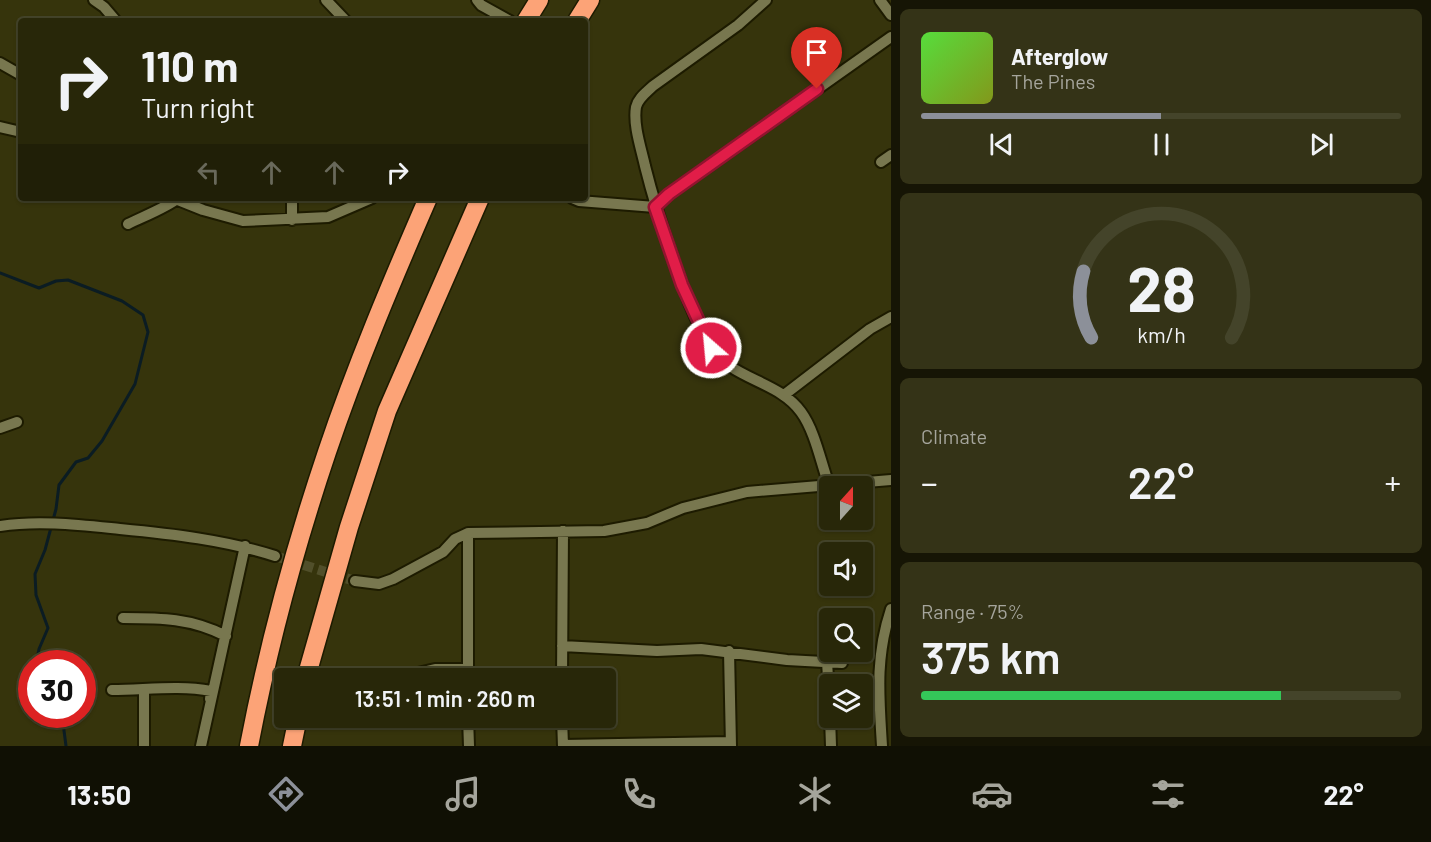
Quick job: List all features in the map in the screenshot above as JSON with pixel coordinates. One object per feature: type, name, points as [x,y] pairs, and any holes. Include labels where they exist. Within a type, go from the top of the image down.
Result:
[{"type":"highway","points":[[528,18],[539,0]]},
{"type":"highway","points":[[579,18],[590,0]]},
{"type":"highway","points":[[249,746],[287,584],[327,451],[392,282],[427,201]]},
{"type":"highway","points":[[309,668],[349,527],[387,411],[479,201]]},
{"type":"highway","points":[[292,746],[296,728]]},
{"type":"street","points":[[94,0],[113,18]]},
{"type":"street","points":[[326,0],[340,18]]},
{"type":"street","points":[[477,0],[505,18]]},
{"type":"street","points":[[766,0],[738,25],[653,86],[638,102],[636,108],[639,139],[655,207],[682,285],[711,348],[724,363],[784,395],[801,412],[810,430],[825,476]]},
{"type":"street","points":[[880,0],[891,15]]},
{"type":"street","points":[[579,201],[655,207],[669,194],[891,37]]},
{"type":"street","points":[[0,63],[18,73]]},
{"type":"street","points":[[0,128],[18,131]]},
{"type":"street","points":[[881,162],[891,155]]},
{"type":"street","points":[[129,224],[172,201]]},
{"type":"street","points":[[181,201],[243,221],[328,217],[365,201]]},
{"type":"street","points":[[292,201],[292,220]]},
{"type":"street","points":[[784,395],[870,329],[891,317]]},
{"type":"street","points":[[0,428],[17,422]]},
{"type":"street","points":[[873,481],[891,480]]},
{"type":"street","points":[[355,581],[379,584],[393,579],[443,552],[455,539],[468,533],[604,531],[647,523],[683,508],[747,492],[819,486]]},
{"type":"street","points":[[0,526],[43,523],[146,531],[245,546],[274,556]]},
{"type":"street","points":[[562,668],[563,531]]},
{"type":"street","points":[[467,668],[468,533]]},
{"type":"street","points":[[209,708],[245,546]]},
{"type":"street","points":[[882,746],[878,673],[885,627],[891,609]]},
{"type":"street","points":[[123,618],[171,618],[211,628],[226,636]]},
{"type":"street","points":[[562,645],[657,651],[701,649],[787,660],[819,662]]},
{"type":"street","points":[[562,728],[562,746],[730,744],[729,651]]},
{"type":"street","points":[[829,674],[828,662],[842,663]]},
{"type":"street","points":[[112,690],[191,688],[212,692],[201,746]]},
{"type":"street","points":[[144,690],[144,746]]},
{"type":"street","points":[[468,728],[469,746]]},
{"type":"street","points":[[830,728],[831,746]]},
{"type":"waterway","points":[[0,273],[39,288],[56,281],[68,280],[122,301],[143,315],[148,332],[135,384],[102,441],[88,458],[76,462],[59,485],[56,509],[45,550],[35,574],[36,595],[48,628],[39,650]]},
{"type":"waterway","points":[[64,728],[66,746]]},
{"type":"tunnel","points":[[275,556],[355,581]]},
{"type":"route","points":[[711,348],[682,285],[655,207],[669,194],[817,89]]}]
